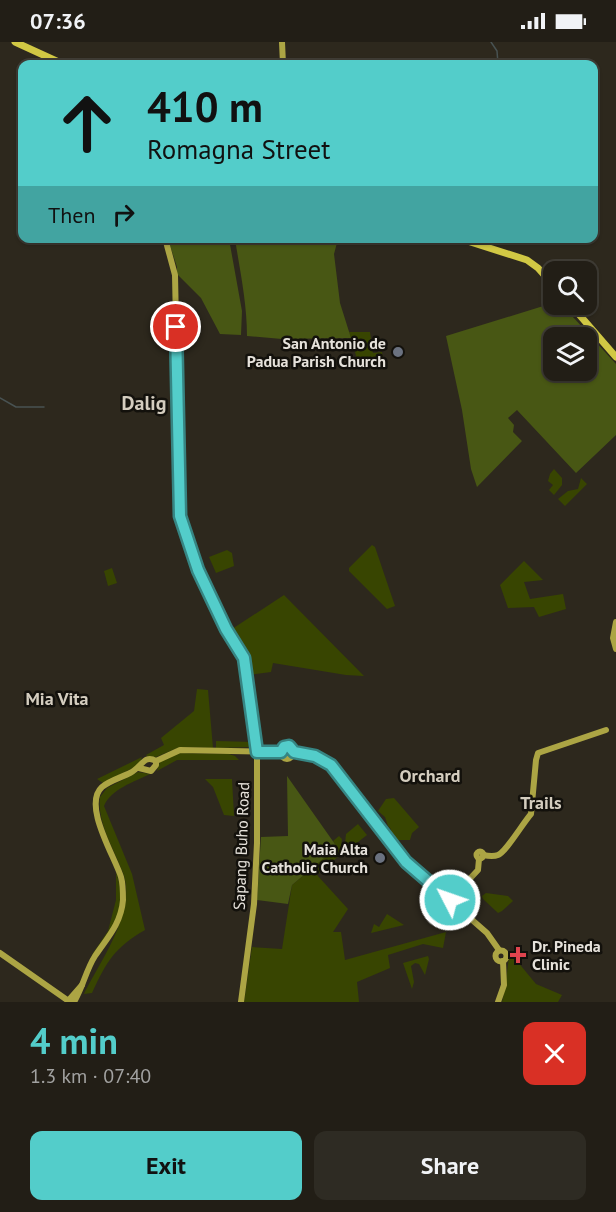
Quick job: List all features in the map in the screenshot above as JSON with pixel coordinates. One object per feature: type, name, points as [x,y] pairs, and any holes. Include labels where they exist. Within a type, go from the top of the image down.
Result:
[{"type":"main road","points":[[15,42],[54,60]]},
{"type":"main road","points":[[473,243],[526,260],[543,274]]},
{"type":"main road","points":[[580,315],[616,357]]},
{"type":"street","points":[[282,42],[283,60]]},
{"type":"street","name":"Sapang Buho Road","points":[[167,243],[175,275],[180,516],[198,570],[226,629],[244,658],[257,752],[254,904],[241,1002]]},
{"type":"street","points":[[616,622],[613,638],[616,649]]},
{"type":"street","points":[[450,900],[478,870],[481,857],[501,854],[521,824],[531,814],[538,753],[606,730]]},
{"type":"street","points":[[0,953],[71,1002],[94,957],[114,927],[123,899],[122,880],[100,827],[95,800],[102,787],[139,768],[145,759],[156,761],[180,750],[281,752],[286,746],[291,747],[294,752],[315,756],[331,765],[406,862],[487,933],[499,950],[504,951],[506,954],[503,961],[504,985],[498,1002]]},
{"type":"street","points":[[139,768],[151,771],[156,761]]},
{"type":"green space","points":[[169,243],[230,243],[242,311],[241,335],[220,334],[201,298],[177,274]]},
{"type":"green space","points":[[236,243],[337,243],[334,254],[340,303],[351,338],[282,339],[247,336],[245,299]]},
{"type":"green space","points":[[543,306],[543,315],[571,315],[582,327],[543,327],[543,381],[597,381],[597,343],[616,364],[616,435],[576,473],[517,410],[508,418],[514,425],[513,432],[522,441],[477,487],[471,469],[462,410],[446,336]]},
{"type":"green space","points":[[349,332],[370,332],[373,353],[382,352],[383,360],[368,361],[368,357],[357,359]]},
{"type":"green space","points":[[554,469],[562,478],[562,485],[554,495],[549,490],[553,485],[548,481]]},
{"type":"green space","points":[[581,478],[587,484],[565,506],[558,499],[568,491],[578,489]]},
{"type":"green space","points":[[372,545],[375,547],[395,606],[387,609],[349,571],[349,568]]},
{"type":"green space","points":[[227,550],[232,553],[234,566],[216,573],[209,557]]},
{"type":"green space","points":[[524,561],[543,580],[524,582],[530,599],[563,594],[566,609],[539,617],[534,607],[508,608],[500,585]]},
{"type":"green space","points":[[112,568],[117,583],[108,586],[104,571]]},
{"type":"green space","points":[[284,595],[364,676],[273,663],[271,672],[249,675],[229,631]]},
{"type":"green space","points":[[197,689],[208,690],[213,748],[180,747],[156,757],[147,756],[164,745],[161,738],[194,711]]},
{"type":"green space","points":[[216,741],[254,742],[252,747],[216,748]]},
{"type":"green space","points":[[177,753],[229,754],[239,760],[177,760],[157,771],[160,761]]},
{"type":"green space","points":[[142,757],[139,765],[103,783],[97,779]]},
{"type":"green space","points":[[138,772],[150,774],[117,791],[104,806],[132,874],[145,930],[119,949],[102,972],[92,993],[84,994],[108,951],[125,903],[126,888],[123,873],[107,836],[101,816],[100,797],[107,788]]},
{"type":"green space","points":[[287,776],[337,847],[292,885],[288,904],[257,900],[261,837],[288,836]]},
{"type":"green space","points":[[205,779],[232,779],[234,816],[224,815],[213,787]]},
{"type":"green space","points":[[394,798],[419,827],[412,833],[410,840],[397,840],[389,832],[391,829],[385,817],[378,811],[386,799]]},
{"type":"green space","points":[[358,824],[367,835],[344,853],[346,834]]},
{"type":"green space","points":[[339,836],[342,839],[340,855],[317,875],[348,909],[333,932],[341,932],[345,960],[446,932],[443,948],[423,944],[388,955],[390,968],[357,982],[359,1002],[244,1002],[252,947],[282,949],[292,885],[337,847],[333,841]]},
{"type":"green space","points":[[116,872],[120,888],[118,914],[108,938],[91,956],[108,931],[116,900]]},
{"type":"green space","points":[[486,893],[508,896],[513,901],[498,913],[483,899],[482,896]]},
{"type":"green space","points":[[387,914],[404,925],[371,933],[374,924],[379,927]]},
{"type":"green space","points":[[512,955],[536,984],[562,995],[558,1002],[502,1002],[509,957]]},
{"type":"green space","points":[[428,956],[425,975],[419,964],[415,963],[411,966],[414,982],[412,989],[403,963]]},
{"type":"waterway","points":[[491,42],[497,51],[498,60]]},
{"type":"waterway","points":[[0,398],[16,407],[44,407]]},
{"type":"place","name":"San Antonio de Padua Parish Church","points":[[398,352]]},
{"type":"place","name":"Maia Alta Catholic Church","points":[[380,858]]},
{"type":"place","name":"Dr. Pineda Clinic","points":[[518,955]]},
{"type":"district","name":"Dalig","points":[[144,403]]},
{"type":"district","name":"Mia Vita","points":[[57,698]]},
{"type":"district","name":"Orchard","points":[[430,775]]},
{"type":"district","name":"Trails","points":[[541,802]]},
{"type":"route","points":[[176,327],[180,516],[198,570],[226,629],[244,658],[257,752],[281,752],[284,747],[289,746],[294,752],[315,756],[331,765],[406,862],[450,900]]}]
